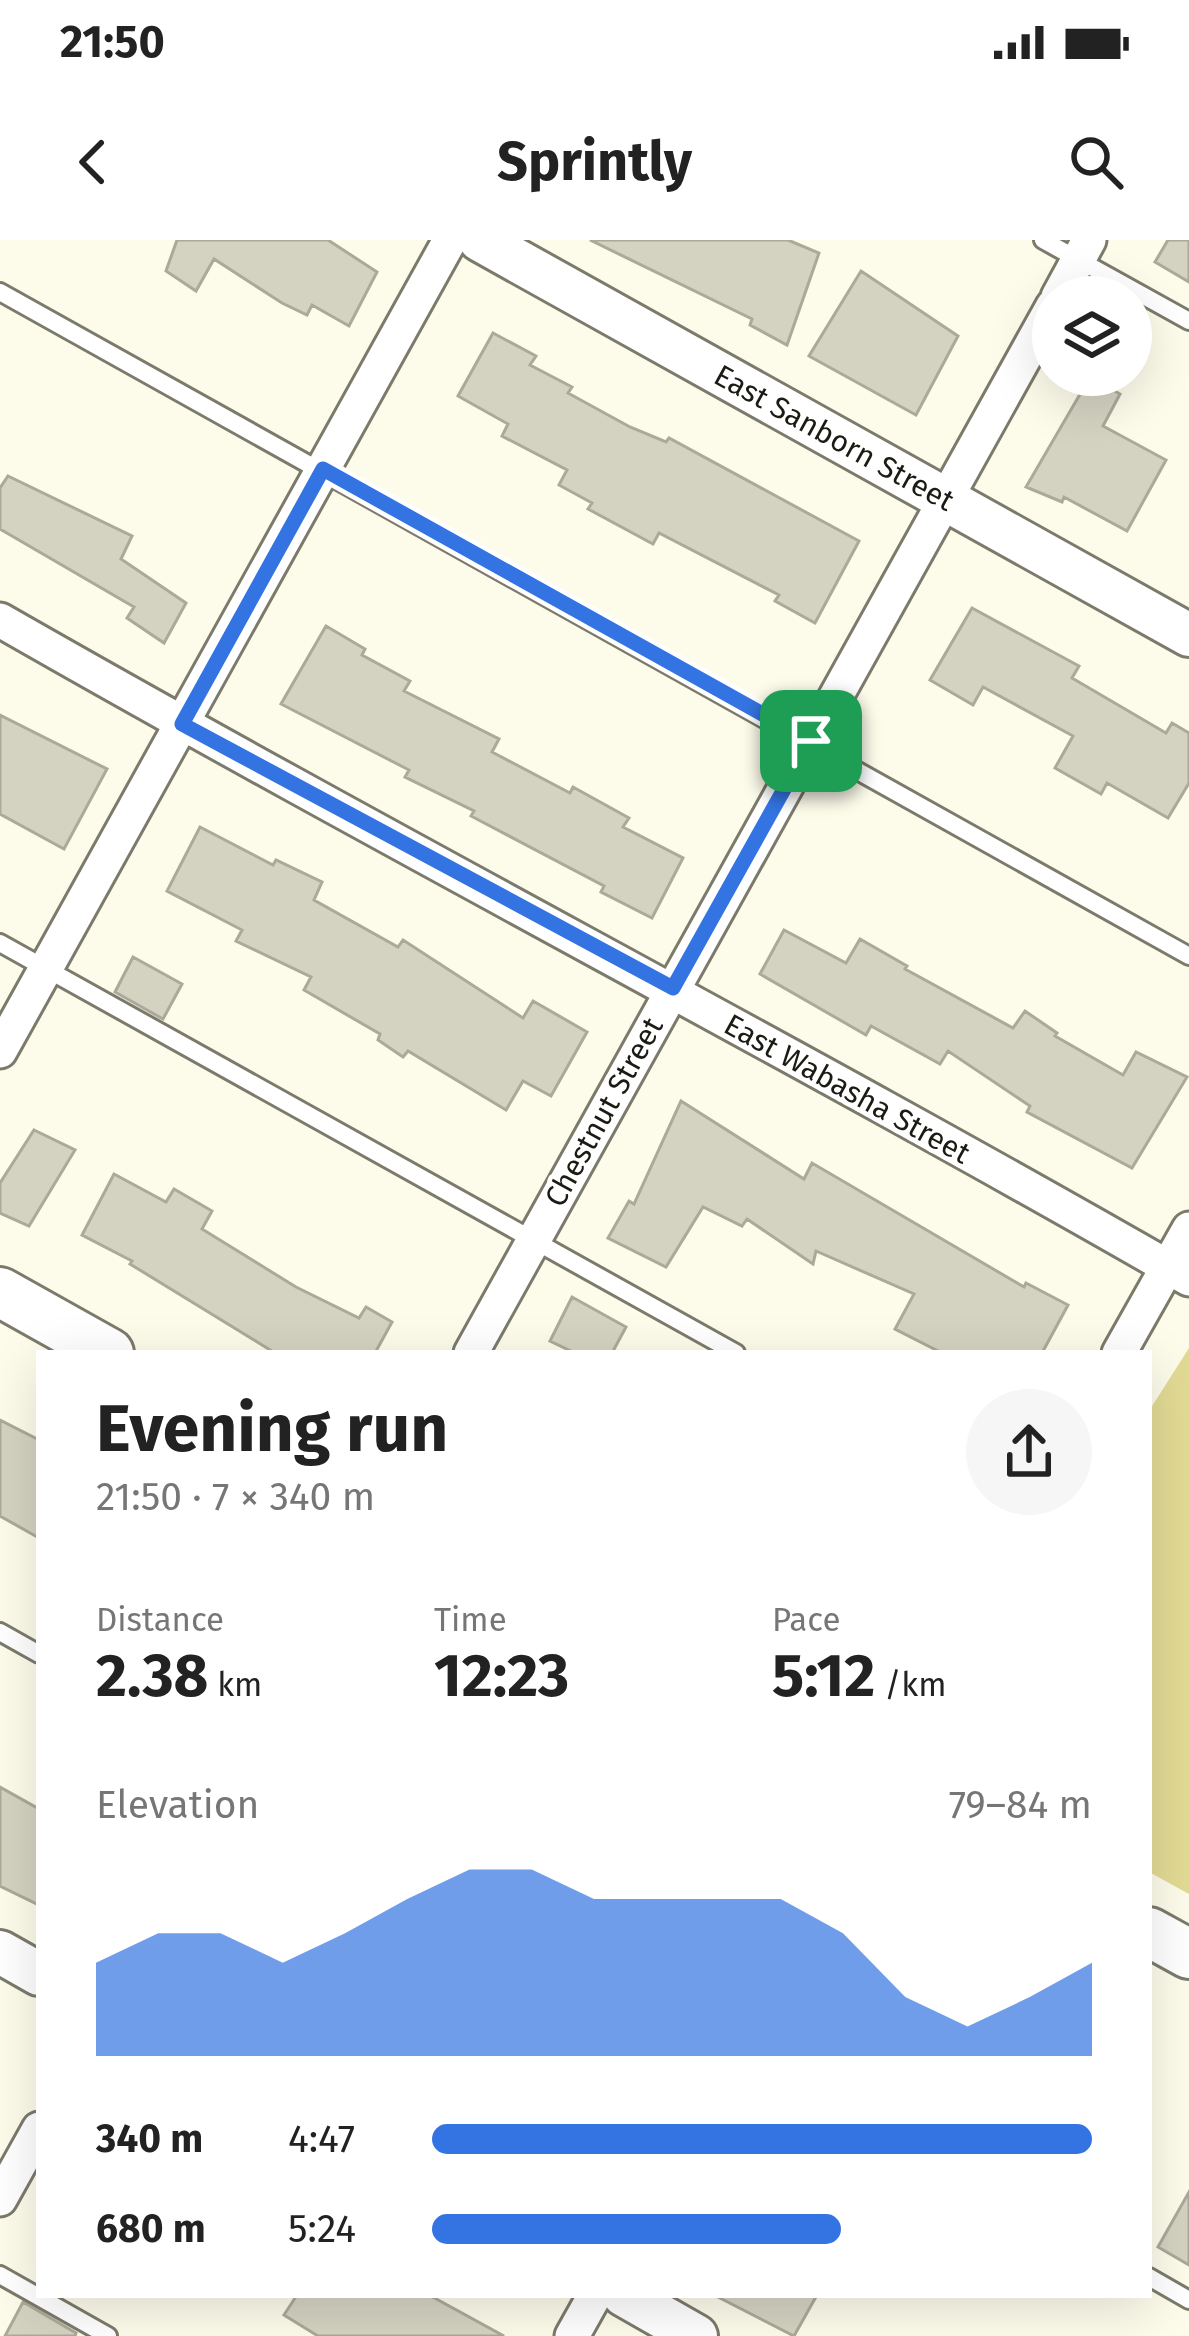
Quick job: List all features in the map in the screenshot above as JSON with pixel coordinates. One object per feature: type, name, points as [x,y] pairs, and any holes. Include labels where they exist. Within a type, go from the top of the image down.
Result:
[{"type":"main road","points":[[0,1292],[104,1350]]},
{"type":"main road","points":[[1152,1934],[1189,1954]]},
{"type":"street","points":[[0,1051],[450,240]]},
{"type":"street","name":"East Sanborn Street","points":[[480,240],[1189,635]]},
{"type":"street","name":"Chestnut Street","points":[[473,1350],[1032,344]]},
{"type":"street","name":"East Wabasha Street","points":[[0,620],[182,724],[673,988],[1178,1273]]},
{"type":"street","points":[[1121,1350],[1178,1273],[1189,1229]]},
{"type":"street","points":[[0,1952],[36,1972]]},
{"type":"street","points":[[0,2199],[36,2133]]},
{"type":"street","points":[[572,2336],[594,2298]]},
{"type":"street","points":[[629,2298],[696,2336]]},
{"type":"lane","points":[[1043,240],[1084,250],[1189,321]]},
{"type":"lane","points":[[0,292],[1189,956]]},
{"type":"lane","points":[[0,943],[731,1350]]},
{"type":"lane","points":[[0,1632],[36,1652]]},
{"type":"lane","points":[[0,2275],[36,2295]]},
{"type":"lane","points":[[1152,2279],[1189,2300]]},
{"type":"lane","points":[[41,2298],[108,2336]]},
{"type":"shaded area","points":[[1189,1348],[1189,1894],[1152,1874],[1152,1406]]},
{"type":"building","points":[[177,240],[328,240],[377,272],[349,326],[312,305],[307,315],[282,303],[214,259],[196,291],[166,271]]},
{"type":"building","points":[[590,240],[788,240],[819,253],[787,345],[750,325],[752,319]]},
{"type":"building","points":[[1168,240],[1189,240],[1189,282],[1155,262]]},
{"type":"building","points":[[861,271],[958,336],[916,415],[809,356]]},
{"type":"building","points":[[493,333],[536,356],[530,365],[572,387],[568,393],[630,427],[666,442],[669,438],[859,541],[815,623],[775,601],[779,595],[659,533],[653,544],[588,509],[592,503],[559,485],[567,470],[502,436],[508,424],[458,396]]},
{"type":"building","points":[[1079,396],[1119,396],[1103,426],[1166,460],[1127,531],[1064,497],[1062,502],[1026,487]]},
{"type":"building","points":[[8,476],[132,536],[121,559],[186,603],[164,643],[127,618],[134,607],[0,529],[0,488]]},
{"type":"building","points":[[972,608],[1079,666],[1072,678],[1166,733],[1172,723],[1189,733],[1189,783],[1168,818],[1107,783],[1101,794],[1055,768],[1073,736],[983,687],[973,705],[930,680]]},
{"type":"building","points":[[326,626],[365,649],[362,655],[410,681],[404,691],[499,739],[492,752],[570,793],[573,787],[629,818],[623,827],[683,858],[652,918],[601,892],[604,886],[471,816],[474,811],[405,777],[409,770],[281,704]]},
{"type":"building","points":[[0,715],[107,769],[64,849],[0,814]]},
{"type":"building","points":[[200,827],[273,865],[276,860],[322,882],[314,900],[398,947],[403,940],[523,1018],[533,1001],[587,1032],[551,1096],[523,1081],[506,1110],[408,1051],[403,1057],[378,1040],[380,1034],[304,990],[311,977],[236,941],[242,930],[167,891]]},
{"type":"building","points":[[784,930],[846,963],[860,939],[1013,1028],[1025,1011],[1055,1036],[1123,1075],[1136,1052],[1187,1077],[1132,1168],[1027,1112],[1030,1106],[948,1051],[940,1064],[871,1026],[866,1035],[760,974]]},
{"type":"building","points":[[133,957],[182,984],[163,1019],[115,992]]},
{"type":"building","points":[[681,1101],[804,1179],[812,1163],[1024,1287],[1026,1283],[1068,1305],[1044,1350],[936,1350],[895,1329],[914,1294],[816,1251],[813,1264],[747,1219],[742,1226],[703,1207],[666,1267],[608,1238],[629,1201],[634,1204]]},
{"type":"building","points":[[34,1130],[75,1150],[29,1226],[0,1213],[0,1183]]},
{"type":"building","points":[[114,1174],[166,1202],[174,1189],[212,1211],[202,1229],[296,1287],[359,1318],[366,1307],[392,1322],[377,1350],[270,1350],[130,1264],[132,1261],[82,1235]]},
{"type":"building","points":[[572,1297],[626,1327],[614,1350],[569,1350],[550,1341]]},
{"type":"building","points":[[0,1420],[36,1438],[36,1536],[0,1516]]},
{"type":"building","points":[[0,1787],[36,1807],[36,1904],[0,1886]]},
{"type":"building","points":[[1189,2192],[1189,2265],[1158,2247]]},
{"type":"building","points":[[295,2298],[434,2298],[504,2336],[318,2336],[284,2315]]},
{"type":"building","points":[[720,2298],[815,2298],[794,2336]]},
{"type":"building","points":[[23,2302],[76,2333],[75,2336],[5,2336]]},
{"type":"route","points":[[323,469],[811,741],[673,988],[182,724],[323,469]]}]
